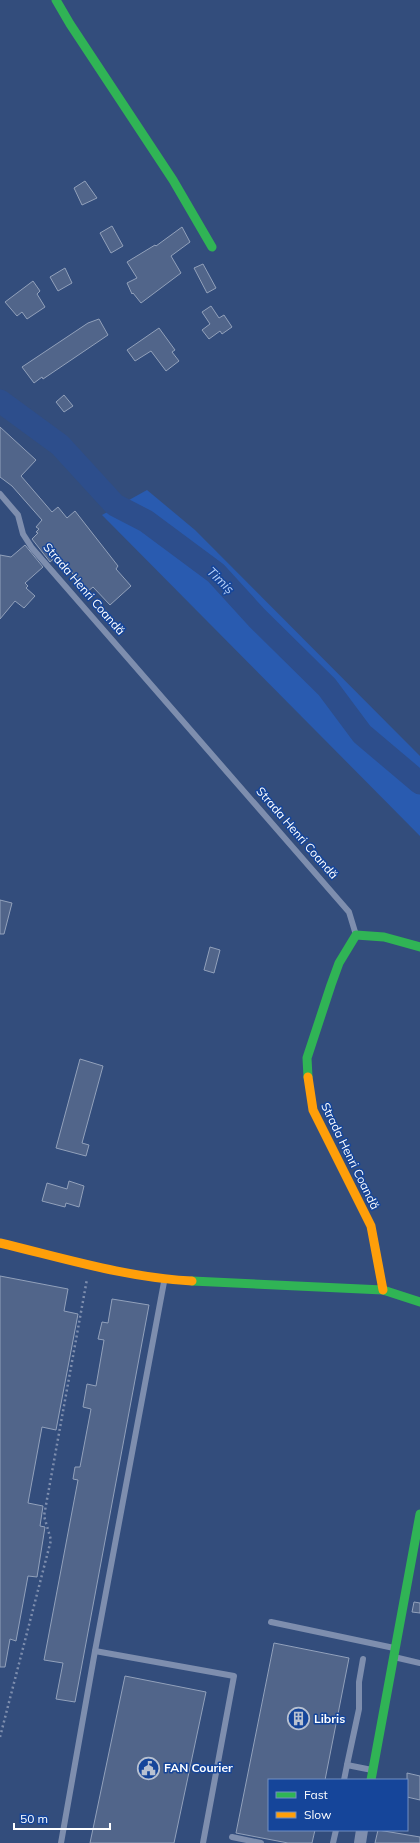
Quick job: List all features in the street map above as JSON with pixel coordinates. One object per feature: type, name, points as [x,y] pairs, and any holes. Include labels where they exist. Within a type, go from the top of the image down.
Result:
[{"type":"street","points":[[56,0],[70,24],[173,180],[212,247]]},
{"type":"street","points":[[356,934],[384,937],[420,947]]},
{"type":"street","name":"Strada Henri Coandă","points":[[356,934],[352,944],[339,963],[307,1058],[308,1081],[313,1110],[371,1226],[383,1290]]},
{"type":"street","points":[[0,1243],[90,1265],[164,1280],[383,1290],[420,1302]]},
{"type":"street","points":[[371,1779],[420,1514]]},
{"type":"street","points":[[360,1843],[362,1831]]},
{"type":"lane","name":"Strada Henri Coandă","points":[[0,494],[18,515],[23,534],[32,548],[350,912],[356,934]]},
{"type":"lane","points":[[61,1843],[95,1650],[164,1280]]},
{"type":"lane","points":[[271,1622],[395,1653],[420,1663]]},
{"type":"lane","points":[[95,1650],[234,1676],[203,1843]]},
{"type":"lane","points":[[344,1779],[359,1709],[359,1682],[364,1659]]},
{"type":"lane","points":[[347,1765],[373,1770]]},
{"type":"lane","points":[[333,1843],[336,1831]]},
{"type":"lane","points":[[232,1837],[261,1843]]},
{"type":"path","points":[[0,1737],[52,1540],[44,1516],[90,1265]]},
{"type":"shaded area","points":[[147,490],[195,530],[420,756],[420,836],[102,515]]},
{"type":"building","points":[[85,181],[97,198],[82,205],[74,188]]},
{"type":"building","points":[[112,226],[123,246],[111,253],[100,233]]},
{"type":"building","points":[[182,227],[190,242],[171,256],[181,273],[141,303],[133,293],[132,294],[127,283],[137,278],[127,262],[155,245],[156,246]]},
{"type":"building","points":[[203,264],[216,288],[207,293],[194,268]]},
{"type":"building","points":[[65,268],[72,283],[58,291],[50,277]]},
{"type":"building","points":[[33,281],[40,291],[37,294],[45,307],[27,319],[22,312],[17,316],[5,302]]},
{"type":"building","points":[[211,306],[219,318],[224,315],[232,327],[222,334],[220,331],[209,339],[202,330],[210,324],[202,312]]},
{"type":"building","points":[[99,319],[108,335],[43,379],[42,377],[34,383],[22,367],[88,323]]},
{"type":"building","points":[[159,328],[175,350],[172,352],[179,361],[166,371],[151,351],[135,361],[127,350]]},
{"type":"building","points":[[64,395],[73,406],[64,412],[56,402]]},
{"type":"building","points":[[0,427],[36,460],[21,476],[52,512],[58,507],[67,518],[75,511],[118,566],[116,569],[131,586],[110,605],[93,587],[87,592],[58,555],[50,562],[32,539],[38,533],[36,532],[39,529],[36,527],[42,520],[12,486],[0,477]]},
{"type":"building","points":[[25,545],[43,567],[25,583],[28,586],[26,588],[35,596],[24,608],[15,601],[0,619],[0,555],[11,557]]},
{"type":"building","points":[[0,900],[12,903],[4,934],[0,934]]},
{"type":"building","points":[[210,947],[220,950],[214,973],[204,970]]},
{"type":"building","points":[[80,1059],[103,1066],[82,1143],[89,1145],[86,1156],[56,1148]]},
{"type":"building","points":[[69,1181],[84,1186],[79,1207],[66,1203],[65,1207],[42,1201],[47,1183],[67,1189]]},
{"type":"building","points":[[0,1276],[68,1289],[64,1311],[78,1314],[56,1430],[42,1427],[28,1503],[43,1506],[40,1526],[45,1527],[37,1577],[28,1576],[16,1641],[10,1639],[5,1667],[0,1667]]},
{"type":"building","points":[[112,1299],[149,1305],[75,1702],[56,1699],[63,1663],[44,1660],[78,1480],[73,1479],[75,1467],[80,1467],[91,1409],[83,1407],[87,1384],[96,1386],[104,1340],[98,1339],[102,1322],[108,1323]]},
{"type":"building","points":[[414,1602],[420,1603],[420,1613],[412,1612]]},
{"type":"building","name":"Libris","points":[[274,1643],[349,1658],[325,1779],[268,1779],[268,1831],[315,1831],[312,1843],[288,1843],[236,1833]]},
{"type":"building","name":"FAN Courier","points":[[125,1676],[206,1692],[174,1843],[90,1843]]},
{"type":"building","points":[[407,1773],[420,1776],[420,1800],[408,1797]]},
{"type":"building","points":[[378,1831],[420,1837],[420,1843],[375,1843]]},
{"type":"waterway","name":"Timiș","points":[[0,401],[60,445],[115,505],[146,521],[216,573],[257,618],[327,687],[362,734],[420,783]]},
{"type":"traffic: fast","points":[[56,0],[70,24],[173,180],[212,247]]},
{"type":"traffic: fast","points":[[308,1077],[307,1058],[331,985],[339,963],[356,935],[384,937],[420,947]]},
{"type":"traffic: fast","points":[[192,1281],[383,1290],[420,1302]]},
{"type":"traffic: fast","points":[[371,1779],[420,1514]]},
{"type":"traffic: slow","points":[[308,1077],[313,1110],[371,1226],[383,1290]]},
{"type":"traffic: slow","points":[[0,1243],[119,1272],[192,1281]]},
{"type":"place","name":"Libris","points":[[298,1719]]},
{"type":"place","name":"FAN Courier","points":[[148,1768]]}]
